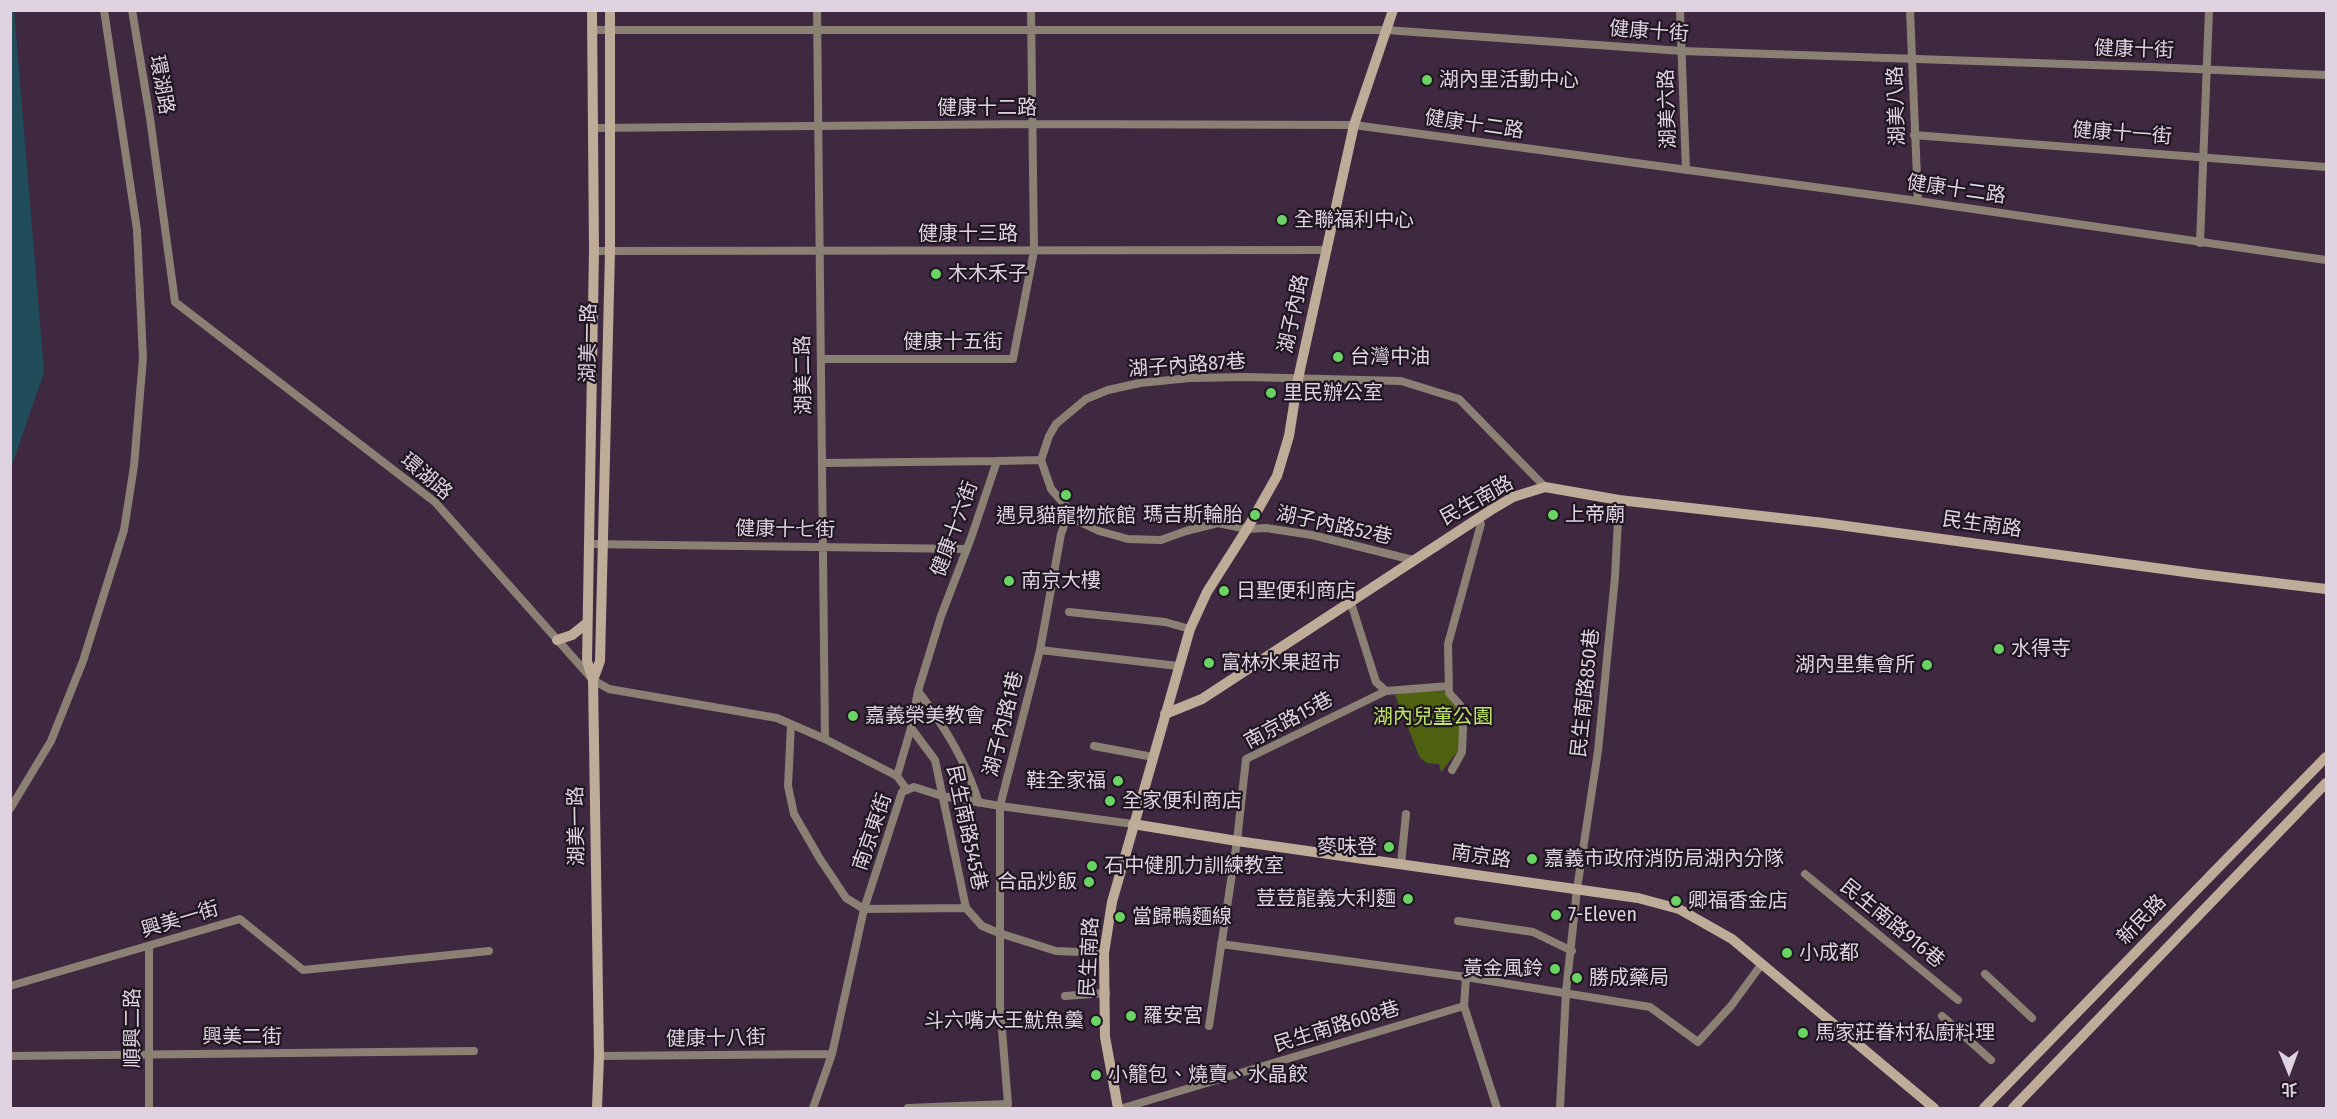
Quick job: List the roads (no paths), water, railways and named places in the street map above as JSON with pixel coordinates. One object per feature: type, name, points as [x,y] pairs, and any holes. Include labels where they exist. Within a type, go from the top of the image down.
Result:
[{"type":"street","points":[[10,809],[51,741],[83,661],[124,530],[134,465],[143,358],[137,230],[104,10]]},
{"type":"street","name":"環湖路","points":[[132,10],[150,118],[175,302],[435,502],[593,680],[609,689],[777,718],[825,739],[897,776],[907,790]]},
{"type":"street","points":[[592,10],[594,251],[587,661],[593,680]]},
{"type":"street","name":"湖美一路","points":[[597,1108],[600,1056],[593,680],[600,661],[603,544],[610,252],[610,10]]},
{"type":"street","name":"湖美二路","points":[[817,10],[825,739]]},
{"type":"street","points":[[1030,10],[1034,251]]},
{"type":"street","name":"湖子內路","points":[[1165,714],[1190,629],[1208,592],[1277,476],[1289,436],[1298,379],[1354,125],[1393,10]]},
{"type":"street","name":"湖美六路","points":[[1680,10],[1686,170]]},
{"type":"street","name":"湖美八路","points":[[1910,10],[1918,201]]},
{"type":"street","points":[[2200,243],[2205,70],[2210,10]]},
{"type":"street","points":[[593,30],[610,31]]},
{"type":"street","name":"健康十街","points":[[610,31],[1386,30],[1682,51],[2326,75]]},
{"type":"street","name":"健康十二路","points":[[610,128],[1032,124],[1354,125],[1918,201],[2326,260]]},
{"type":"street","points":[[593,128],[610,128]]},
{"type":"street","name":"健康十一街","points":[[1914,135],[2326,167]]},
{"type":"street","name":"健康十三路","points":[[610,252],[1326,250]]},
{"type":"street","points":[[594,251],[610,252]]},
{"type":"street","name":"健康十五街","points":[[821,360],[1013,359],[1034,251]]},
{"type":"street","name":"湖子內路87巷","points":[[1041,460],[1049,436],[1056,424],[1086,399],[1108,390],[1140,383],[1190,378],[1401,381],[1459,399],[1545,487]]},
{"type":"street","points":[[996,461],[1041,460]]},
{"type":"street","name":"湖子內路52巷","points":[[1041,460],[1051,489],[1069,512],[1080,522],[1099,531],[1128,538],[1161,540],[1218,523],[1247,529],[1266,528],[1312,535],[1413,560]]},
{"type":"street","name":"健康十六街","points":[[822,463],[996,461],[967,549],[941,616],[918,691],[911,728],[897,776]]},
{"type":"street","name":"民生南路","points":[[1120,1108],[1106,1037],[1104,953],[1112,902],[1165,714],[1202,699],[1513,497],[1545,487],[1619,500],[1824,523],[2211,576],[2326,589]]},
{"type":"street","name":"民生南路850巷","points":[[1560,1108],[1566,993],[1577,889],[1598,751],[1615,577],[1619,500]]},
{"type":"street","name":"湖子內路1巷","points":[[908,1108],[1008,1104],[1000,1005],[1000,806],[1040,650],[1061,534],[1069,512]]},
{"type":"street","points":[[1452,770],[1461,752],[1463,728],[1460,705],[1449,693],[1448,644],[1481,524],[1478,518]]},
{"type":"street","points":[[588,544],[603,544]]},
{"type":"street","name":"健康十七街","points":[[603,544],[967,549]]},
{"type":"street","points":[[1351,603],[1376,682],[1386,691]]},
{"type":"street","points":[[1070,612],[1165,622],[1190,629]]},
{"type":"street","points":[[557,640],[572,635],[587,623]]},
{"type":"street","name":"湖子內路1巷","points":[[1040,650],[1178,666]]},
{"type":"street","name":"南京路15巷","points":[[1237,841],[1246,759],[1386,691],[1449,686]]},
{"type":"street","points":[[918,691],[942,723],[957,749],[980,803]]},
{"type":"street","points":[[791,724],[788,786],[794,814],[846,898],[864,909]]},
{"type":"street","name":"民生南路545巷","points":[[911,728],[935,760],[966,908],[982,926],[999,933],[1056,951],[1104,953]]},
{"type":"street","points":[[1094,746],[1153,756]]},
{"type":"street","name":"新民路","points":[[1984,1108],[2326,757]]},
{"type":"street","name":"新民路","points":[[2013,1108],[2326,783]]},
{"type":"street","name":"南京東街","points":[[813,1108],[832,1054],[864,909],[902,792],[914,787],[942,796],[980,803],[1133,824]]},
{"type":"street","points":[[1401,864],[1406,814]]},
{"type":"street","name":"南京路","points":[[1133,824],[1638,898],[1679,909],[1732,939],[1934,1108]]},
{"type":"street","points":[[1209,1026],[1237,841]]},
{"type":"street","name":"民生南路916巷","points":[[1805,874],[1958,1000]]},
{"type":"street","name":"民生南路545巷","points":[[864,909],[966,908]]},
{"type":"street","name":"興美一街","points":[[10,987],[240,919],[303,970],[489,951]]},
{"type":"street","points":[[1458,921],[1533,932],[1572,951]]},
{"type":"street","name":"民生南路608巷","points":[[1221,944],[1466,977],[1650,1007],[1698,1042],[1731,1006],[1761,965]]},
{"type":"street","name":"順興二路","points":[[149,947],[149,1108]]},
{"type":"street","points":[[1985,974],[2032,1018]]},
{"type":"street","points":[[1466,977],[1464,1006],[1497,1108]]},
{"type":"street","points":[[1065,996],[1106,993]]},
{"type":"street","name":"民生南路608巷","points":[[1120,1108],[1464,1006]]},
{"type":"street","points":[[1942,1016],[1991,1060]]},
{"type":"street","name":"興美二街","points":[[10,1056],[474,1052]]},
{"type":"street","name":"健康十八街","points":[[600,1056],[832,1054]]},
{"type":"water","points":[[14,10],[44,372],[11,468],[10,11]]},
{"type":"place","name":"湖內里活動中心","points":[[1427,80]]},
{"type":"place","name":"全聯福利中心","points":[[1282,220]]},
{"type":"place","name":"木木禾子","points":[[936,274]]},
{"type":"place","name":"台灣中油","points":[[1338,357]]},
{"type":"place","name":"里民辦公室","points":[[1271,393]]},
{"type":"place","name":"遇見貓寵物旅館","points":[[1066,495]]},
{"type":"place","name":"瑪吉斯輪胎","points":[[1255,515]]},
{"type":"place","name":"上帝廟","points":[[1553,515]]},
{"type":"place","name":"南京大樓","points":[[1009,581]]},
{"type":"place","name":"日聖便利商店","points":[[1224,591]]},
{"type":"place","name":"水得寺","points":[[1999,649]]},
{"type":"place","name":"富林水果超市","points":[[1209,663]]},
{"type":"place","name":"湖內里集會所","points":[[1927,665]]},
{"type":"place","name":"嘉義榮美教會","points":[[853,716]]},
{"type":"place","name":"鞋全家福","points":[[1118,781]]},
{"type":"place","name":"全家便利商店","points":[[1110,801]]},
{"type":"place","name":"麥味登","points":[[1389,847]]},
{"type":"place","name":"嘉義市政府消防局湖內分隊","points":[[1532,859]]},
{"type":"place","name":"石中健肌力訓練教室","points":[[1092,866]]},
{"type":"place","name":"合品炒飯","points":[[1089,882]]},
{"type":"place","name":"荳荳龍義大利麵","points":[[1408,899]]},
{"type":"place","name":"卿福香金店","points":[[1676,901]]},
{"type":"place","name":"7-Eleven","points":[[1556,915]]},
{"type":"place","name":"當歸鴨麵線","points":[[1120,917]]},
{"type":"place","name":"小成都","points":[[1787,953]]},
{"type":"place","name":"黃金風鈴","points":[[1555,969]]},
{"type":"place","name":"勝成藥局","points":[[1577,978]]},
{"type":"place","name":"羅安宮","points":[[1131,1016]]},
{"type":"place","name":"斗六嘴大王魷魚羹","points":[[1096,1021]]},
{"type":"place","name":"馬家莊眷村私廚料理","points":[[1803,1033]]},
{"type":"place","name":"小籠包、燒賣、水晶餃","points":[[1096,1075]]},
{"type":"park label","name":"湖內兒童公園","points":[[1433,717]]}]
